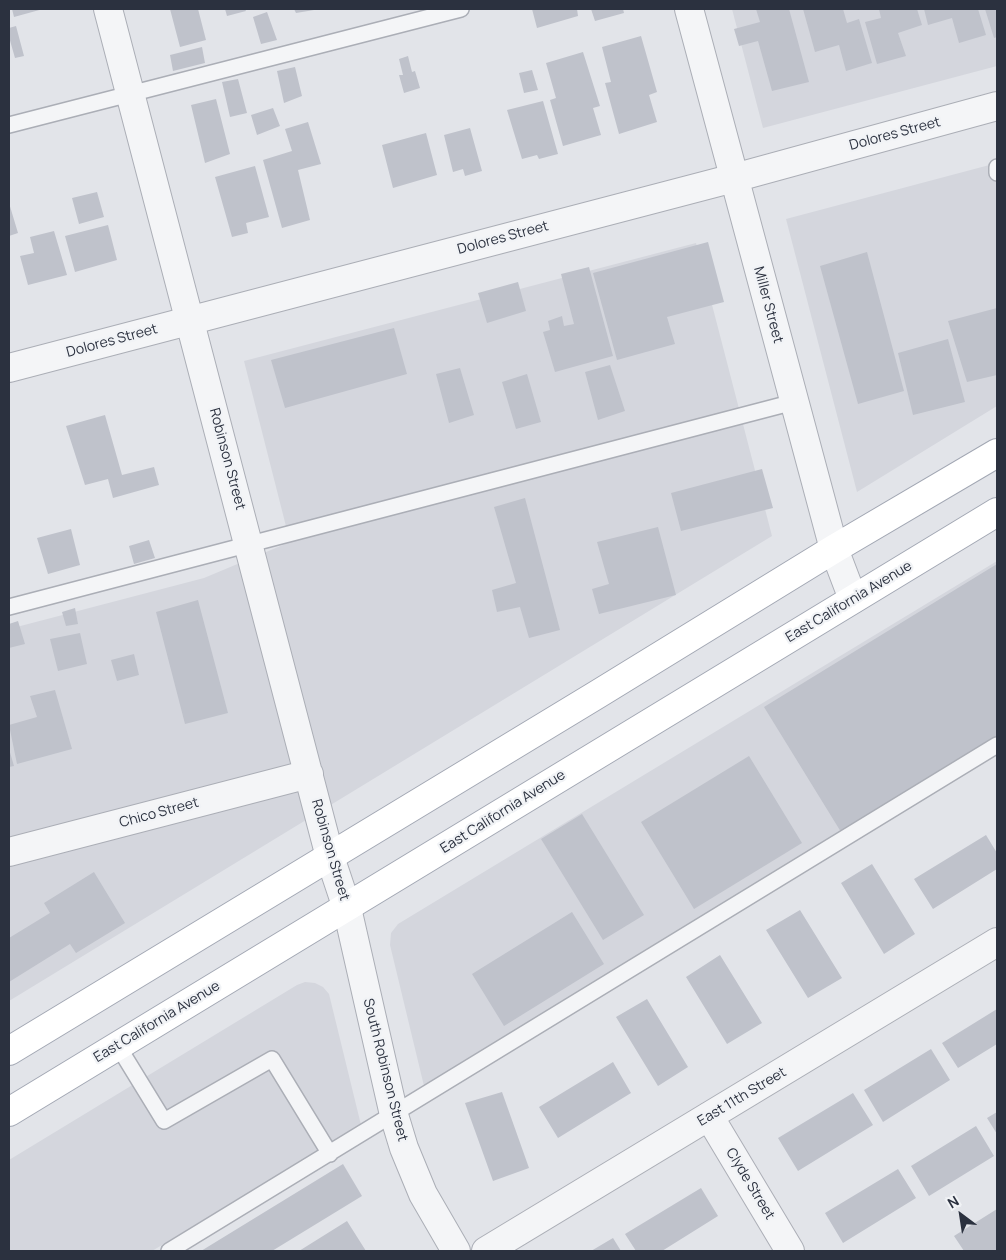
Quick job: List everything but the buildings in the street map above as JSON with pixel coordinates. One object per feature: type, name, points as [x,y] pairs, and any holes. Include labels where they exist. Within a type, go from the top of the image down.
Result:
[{"type":"main road","points":[[9,1052],[834,549],[997,453]]},
{"type":"main road","name":"East California Avenue","points":[[9,1112],[997,512]]},
{"type":"street","name":"Robinson Street","points":[[108,9],[330,857],[347,908]]},
{"type":"street","name":"Miller Street","points":[[690,9],[834,549],[853,600]]},
{"type":"street","name":"Dolores Street","points":[[9,368],[734,178],[997,106]]},
{"type":"street","name":"Chico Street","points":[[9,852],[309,774]]},
{"type":"street","name":"South Robinson Street","points":[[347,908],[394,1115],[404,1148],[423,1194],[456,1251]]},
{"type":"street","name":"East 11th Street","points":[[486,1251],[997,942]]},
{"type":"street","name":"Clyde Street","points":[[709,1116],[790,1251]]},
{"type":"lane","points":[[9,125],[130,92],[461,9]]},
{"type":"lane","points":[[997,167],[997,173]]},
{"type":"lane","points":[[9,607],[794,402]]},
{"type":"lane","points":[[169,1251],[997,745]]},
{"type":"lane","points":[[118,1046],[164,1121],[272,1059],[330,1154]]},
{"type":"shaded area","points":[[732,9],[997,9],[997,66],[763,128]]},
{"type":"shaded area","points":[[997,163],[997,406],[857,492],[786,219]]},
{"type":"shaded area","points":[[696,243],[772,536],[9,1001],[9,629],[204,578],[290,542],[244,361]]},
{"type":"shaded area","points":[[997,561],[997,739],[424,1086],[390,945],[391,933],[398,924]]},
{"type":"shaded area","points":[[305,982],[315,983],[323,987],[329,994],[361,1125],[152,1251],[9,1251],[9,1160],[297,985]]}]
